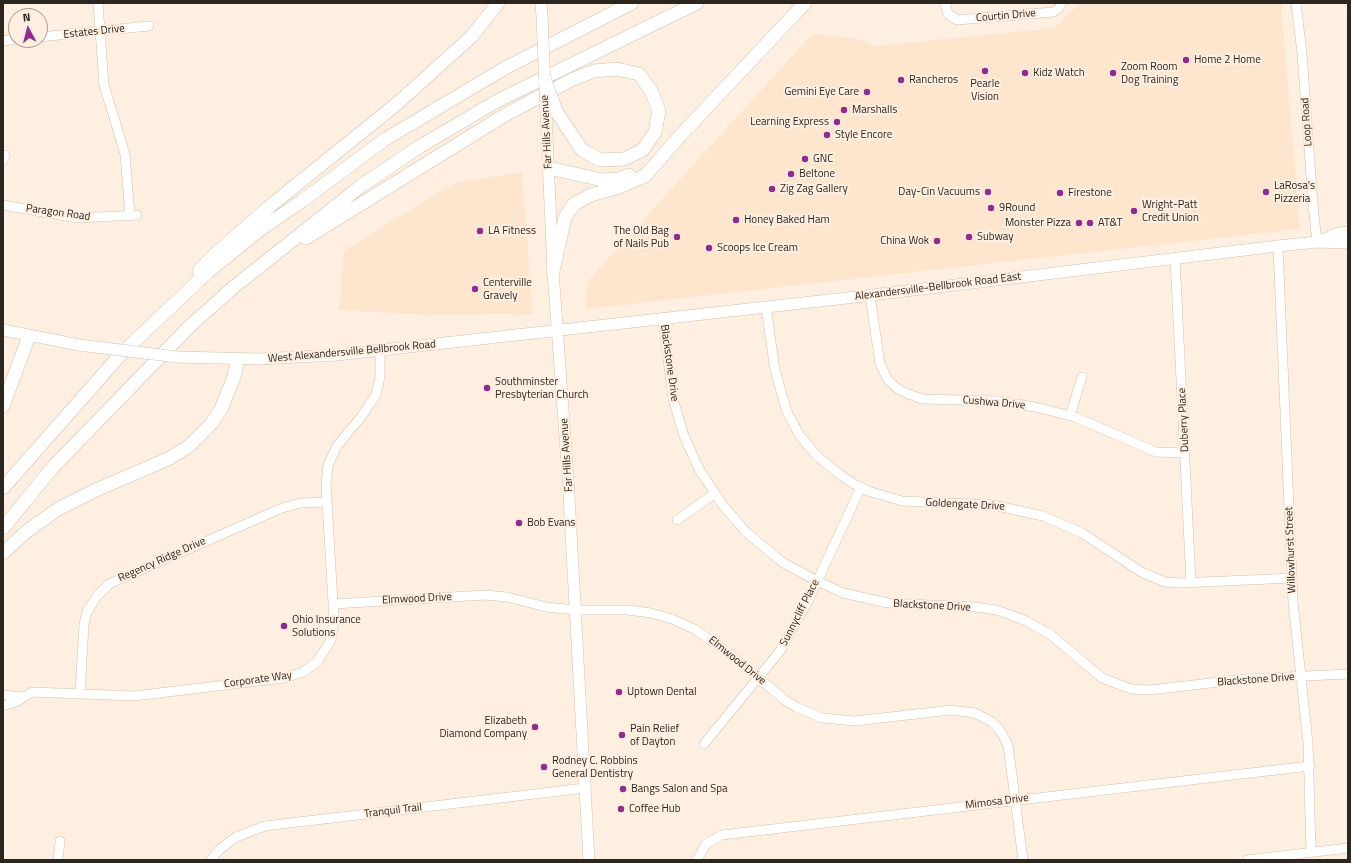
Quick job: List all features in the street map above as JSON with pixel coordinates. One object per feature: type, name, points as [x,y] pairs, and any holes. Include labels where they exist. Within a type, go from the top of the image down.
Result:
[{"type":"highway","points":[[157,320],[210,259],[269,206],[399,102],[472,36],[498,3]]},
{"type":"highway","points":[[3,488],[122,353],[209,271],[261,229],[302,201],[384,140],[504,68],[632,3]]},
{"type":"highway","points":[[3,528],[54,466],[191,325],[235,286],[361,186],[419,147],[497,101],[697,3]]},
{"type":"highway","points":[[553,271],[565,217],[574,204],[591,195],[619,187],[645,176],[673,143],[804,3]]},
{"type":"highway","points":[[262,265],[505,114],[570,80],[594,71],[617,69],[639,74],[651,91],[659,111],[655,132],[643,150],[624,160],[600,160],[582,150],[551,112],[545,81]]},
{"type":"highway","points":[[549,168],[602,180],[619,179],[637,171],[673,143]]},
{"type":"highway","points":[[3,406],[29,336]]},
{"type":"highway","points":[[3,553],[37,522],[63,506],[168,459],[189,446],[204,432],[221,409],[234,376],[238,359]]},
{"type":"main road","name":"Far Hills Avenue","points":[[541,3],[545,81]]},
{"type":"main road","name":"Far Hills Avenue","points":[[551,112],[549,168],[553,271],[558,330],[589,860]]},
{"type":"main road","name":"Alexandersville-Bellbrook Road East","points":[[1317,242],[1338,233],[1348,232]]},
{"type":"main road","name":"Alexandersville-Bellbrook Road East","points":[[558,330],[870,295],[1278,246],[1317,242],[1348,243]]},
{"type":"main road","name":"West Alexandersville Bellbrook Road","points":[[3,330],[80,346],[177,357],[238,359],[311,357],[380,351],[558,330]]},
{"type":"street","points":[[98,3],[101,31]]},
{"type":"street","name":"Courtin Drive","points":[[945,3],[948,14],[957,20],[1053,12],[1058,10],[1062,3]]},
{"type":"street","name":"Loop Road","points":[[1296,3],[1317,242]]},
{"type":"street","name":"Estates Drive","points":[[48,36],[149,26]]},
{"type":"street","name":"Paragon Road","points":[[3,205],[77,218],[133,215],[125,154],[104,85],[101,31]]},
{"type":"street","name":"Willowhurst Street","points":[[1278,246],[1292,578],[1295,627],[1310,766],[1312,852]]},
{"type":"street","name":"Duberry Place","points":[[1175,258],[1191,583]]},
{"type":"street","name":"Cushwa Drive","points":[[870,295],[880,364],[888,380],[898,389],[922,399],[998,401],[1027,405],[1070,416],[1103,428],[1156,452],[1185,453]]},
{"type":"street","name":"Goldengate Drive","points":[[766,307],[778,387],[793,423],[817,456],[839,474],[861,488],[902,501],[977,504],[1026,511],[1064,524],[1082,533],[1143,573],[1154,578],[1176,583],[1292,578]]},
{"type":"street","name":"Blackstone Drive","points":[[663,318],[671,384],[678,418],[692,455],[714,494],[736,522],[759,544],[782,562],[817,581],[843,593],[888,604],[975,608],[996,610],[1012,615],[1051,635],[1102,678],[1131,689],[1150,690],[1229,680],[1348,674]]},
{"type":"street","name":"Corporate Way","points":[[23,696],[32,692],[134,696],[293,676],[310,668],[327,648],[333,630],[327,474],[332,455],[337,446],[361,417],[376,395],[380,377],[380,351]]},
{"type":"street","points":[[1070,416],[1082,377]]},
{"type":"street","name":"Sunnycliff Place","points":[[704,744],[780,651],[792,631],[817,581],[861,488]]},
{"type":"street","points":[[677,520],[714,494]]},
{"type":"street","name":"Regency Ridge Drive","points":[[80,694],[87,612],[97,596],[109,584],[282,508],[301,503],[327,502]]},
{"type":"street","name":"Elmwood Drive","points":[[333,604],[485,595],[507,597],[546,607],[575,610],[628,610],[671,618],[685,624],[707,637],[796,707],[832,720],[873,720],[957,710],[975,713],[982,716],[999,729],[1008,745],[1023,860]]},
{"type":"street","points":[[3,695],[23,696]]},
{"type":"street","points":[[3,706],[18,701],[23,696]]},
{"type":"street","name":"Mimosa Drive","points":[[697,860],[706,844],[722,835],[1310,766]]},
{"type":"street","name":"Tranquil Trail","points":[[211,860],[219,850],[236,837],[265,826],[585,788]]},
{"type":"street","points":[[58,860],[60,841]]},
{"type":"street","points":[[1247,860],[1348,848]]},
{"type":"shaded area","points":[[1081,3],[1281,3],[1300,229],[586,309],[588,281],[812,34],[859,39],[874,46],[1053,28]]},
{"type":"shaded area","points":[[522,172],[533,314],[426,315],[339,310],[344,251],[454,183]]},
{"type":"place","name":"Home 2 Home","points":[[1186,60]]},
{"type":"place","name":"Pearle Vision","points":[[985,71]]},
{"type":"place","name":"Kidz Watch","points":[[1025,73]]},
{"type":"place","name":"Zoom Room Dog Training","points":[[1113,73]]},
{"type":"place","name":"Rancheros","points":[[901,80]]},
{"type":"place","name":"Gemini Eye Care","points":[[867,92]]},
{"type":"place","name":"Marshalls","points":[[844,110]]},
{"type":"place","name":"Learning Express","points":[[837,122]]},
{"type":"place","name":"Style Encore","points":[[827,135]]},
{"type":"place","name":"GNC","points":[[805,159]]},
{"type":"place","name":"Beltone","points":[[791,174]]},
{"type":"place","name":"Zig Zag Gallery","points":[[772,189]]},
{"type":"place","name":"Day-Cin Vacuums","points":[[988,192]]},
{"type":"place","name":"LaRosa's Pizzeria","points":[[1266,192]]},
{"type":"place","name":"Firestone","points":[[1060,193]]},
{"type":"place","name":"9Round","points":[[991,208]]},
{"type":"place","name":"Wright-Patt Credit Union","points":[[1134,211]]},
{"type":"place","name":"Honey Baked Ham","points":[[736,220]]},
{"type":"place","name":"Monster Pizza","points":[[1079,223]]},
{"type":"place","name":"AT&T","points":[[1090,223]]},
{"type":"place","name":"LA Fitness","points":[[480,231]]},
{"type":"place","name":"The Old Bag of Nails Pub","points":[[677,237]]},
{"type":"place","name":"Subway","points":[[969,237]]},
{"type":"place","name":"China Wok","points":[[937,241]]},
{"type":"place","name":"Scoops Ice Cream","points":[[709,248]]},
{"type":"place","name":"Centerville Gravely","points":[[475,289]]},
{"type":"place","name":"Southminster Presbyterian Church","points":[[487,388]]},
{"type":"place","name":"Bob Evans","points":[[519,523]]},
{"type":"place","name":"Ohio Insurance Solutions","points":[[284,626]]},
{"type":"place","name":"Uptown Dental","points":[[619,692]]},
{"type":"place","name":"Elizabeth Diamond Company","points":[[535,727]]},
{"type":"place","name":"Pain Relief of Dayton","points":[[622,735]]},
{"type":"place","name":"Rodney C. Robbins General Dentistry","points":[[544,767]]},
{"type":"place","name":"Bangs Salon and Spa","points":[[623,789]]},
{"type":"place","name":"Coffee Hub","points":[[621,809]]}]
